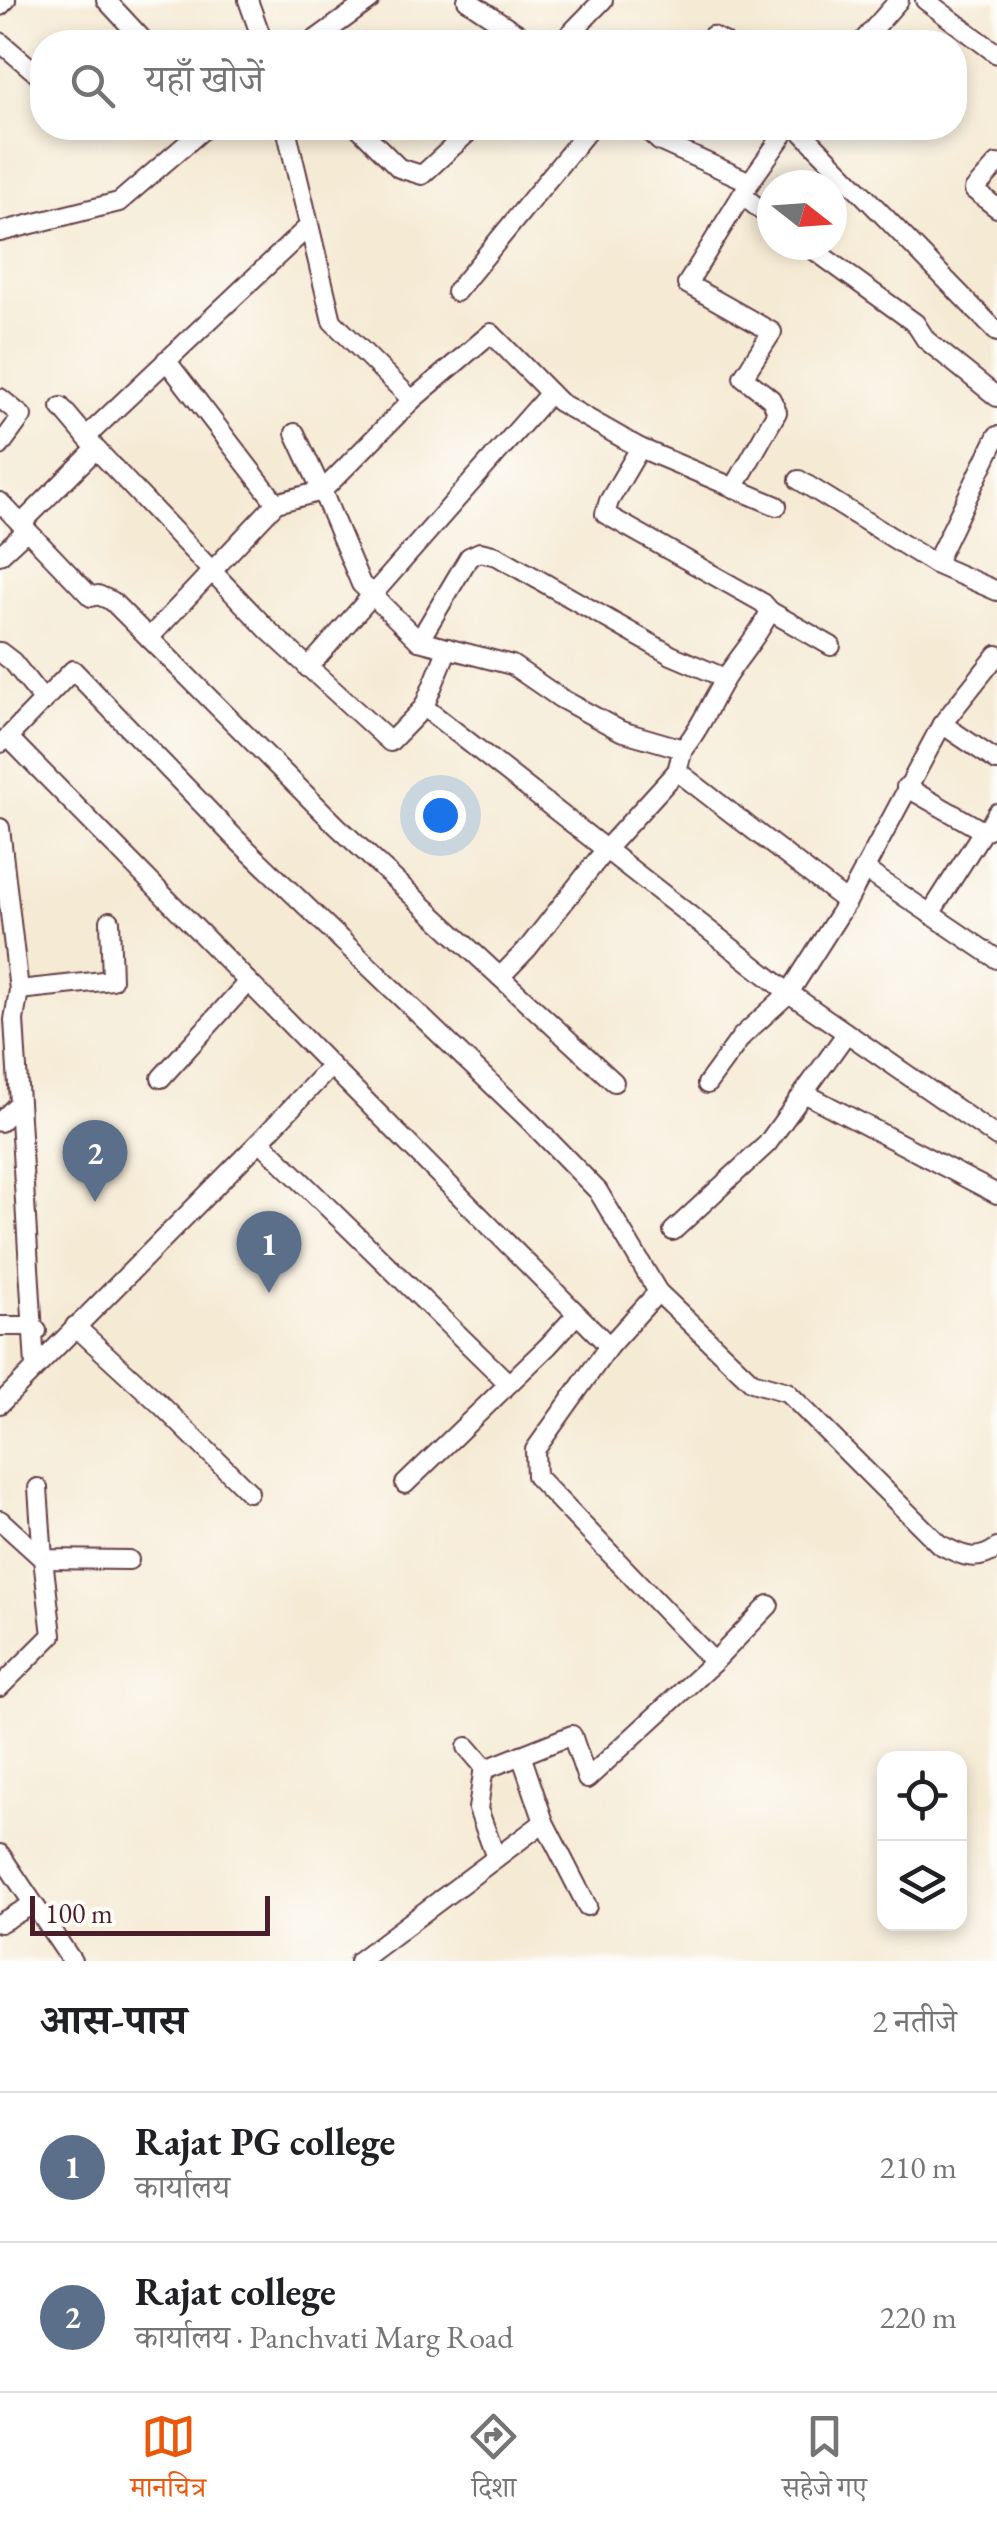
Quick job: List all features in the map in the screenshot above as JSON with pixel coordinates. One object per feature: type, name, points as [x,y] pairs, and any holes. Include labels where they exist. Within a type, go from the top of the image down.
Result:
[{"type":"street","points":[[0,6],[6,0]]},
{"type":"street","points":[[106,0],[134,30]]},
{"type":"street","points":[[248,0],[258,30]]},
{"type":"street","points":[[329,30],[370,0]]},
{"type":"street","points":[[467,0],[512,30]]},
{"type":"street","points":[[574,30],[603,0]]},
{"type":"street","points":[[873,30],[899,0]]},
{"type":"street","points":[[926,0],[965,30]]},
{"type":"street","points":[[967,31],[997,54]]},
{"type":"street","points":[[0,42],[30,68]]},
{"type":"street","points":[[0,232],[120,202],[179,140]]},
{"type":"street","points":[[289,140],[332,321],[412,400]]},
{"type":"street","points":[[371,140],[399,168],[422,175],[460,140]]},
{"type":"street","points":[[456,292],[580,140]]},
{"type":"street","points":[[658,140],[746,189],[757,202]]},
{"type":"street","points":[[734,488],[777,412],[771,398],[743,377],[772,332],[687,284],[780,140]]},
{"type":"street","points":[[810,140],[997,332]]},
{"type":"street","points":[[997,164],[974,190],[997,208]]},
{"type":"street","points":[[0,555],[91,443],[166,360],[310,226]]},
{"type":"street","points":[[828,260],[915,323],[926,340],[997,397]]},
{"type":"street","points":[[149,638],[276,504],[322,490],[412,400],[491,333],[560,402],[640,448],[776,506]]},
{"type":"street","points":[[166,360],[276,504]]},
{"type":"street","points":[[308,668],[550,393]]},
{"type":"street","points":[[0,398],[22,416],[0,446]]},
{"type":"street","points":[[60,406],[211,572],[390,742],[424,708],[448,648]]},
{"type":"street","points":[[295,433],[361,584],[418,641],[512,666],[560,698],[622,731],[683,749]]},
{"type":"street","points":[[935,564],[997,436]]},
{"type":"street","points":[[640,448],[609,500],[605,514],[831,646]]},
{"type":"street","points":[[799,480],[935,564],[997,592]]},
{"type":"street","points":[[0,502],[91,597],[98,595],[112,601],[337,826],[614,1082]]},
{"type":"street","points":[[418,641],[469,557],[480,552],[497,556],[671,655],[725,678]]},
{"type":"street","points":[[500,976],[677,771],[683,749],[770,612]]},
{"type":"street","points":[[0,652],[44,700]]},
{"type":"street","points":[[706,1084],[742,1036],[789,993],[847,902],[942,724],[997,654]]},
{"type":"street","points":[[609,1346],[4,741],[73,670],[234,837],[528,1118],[598,1192],[658,1292],[752,1382],[787,1392],[939,1544],[966,1558],[993,1559]]},
{"type":"street","points":[[424,708],[789,993],[997,1136]]},
{"type":"street","points":[[942,724],[997,761]]},
{"type":"street","points":[[677,771],[847,902]]},
{"type":"street","points":[[906,787],[982,832]]},
{"type":"street","points":[[930,914],[997,813]]},
{"type":"street","points":[[0,828],[19,990],[7,1013],[19,1104],[34,1366]]},
{"type":"street","points":[[864,869],[997,958]]},
{"type":"street","points":[[19,990],[112,980],[110,922]]},
{"type":"street","points":[[160,1078],[248,982]]},
{"type":"street","points":[[673,1231],[767,1144],[846,1034]]},
{"type":"street","points":[[0,1404],[331,1066]]},
{"type":"street","points":[[804,1093],[997,1194]]},
{"type":"street","points":[[0,1122],[19,1104]]},
{"type":"street","points":[[260,1140],[508,1382]]},
{"type":"street","points":[[658,1292],[609,1346],[535,1450],[536,1476],[714,1662]]},
{"type":"street","points":[[406,1484],[577,1314]]},
{"type":"street","points":[[0,1326],[32,1326],[54,1347]]},
{"type":"street","points":[[75,1326],[248,1492]]},
{"type":"street","points":[[0,1688],[7,1667],[52,1634],[38,1488]]},
{"type":"street","points":[[0,1520],[43,1559],[129,1560]]},
{"type":"street","points":[[467,1747],[486,1769],[572,1734],[587,1778],[714,1662],[769,1605]]},
{"type":"street","points":[[521,1754],[544,1822],[587,1906]]},
{"type":"street","points":[[484,1766],[478,1810],[496,1858]]},
{"type":"street","points":[[359,1961],[544,1822]]},
{"type":"street","points":[[0,1854],[72,1961]]},
{"type":"street","points":[[0,1923],[32,1905]]},
{"type":"place","name":"Rajat college","points":[[95,1202]]},
{"type":"place","name":"Rajat PG college","points":[[269,1293]]}]
